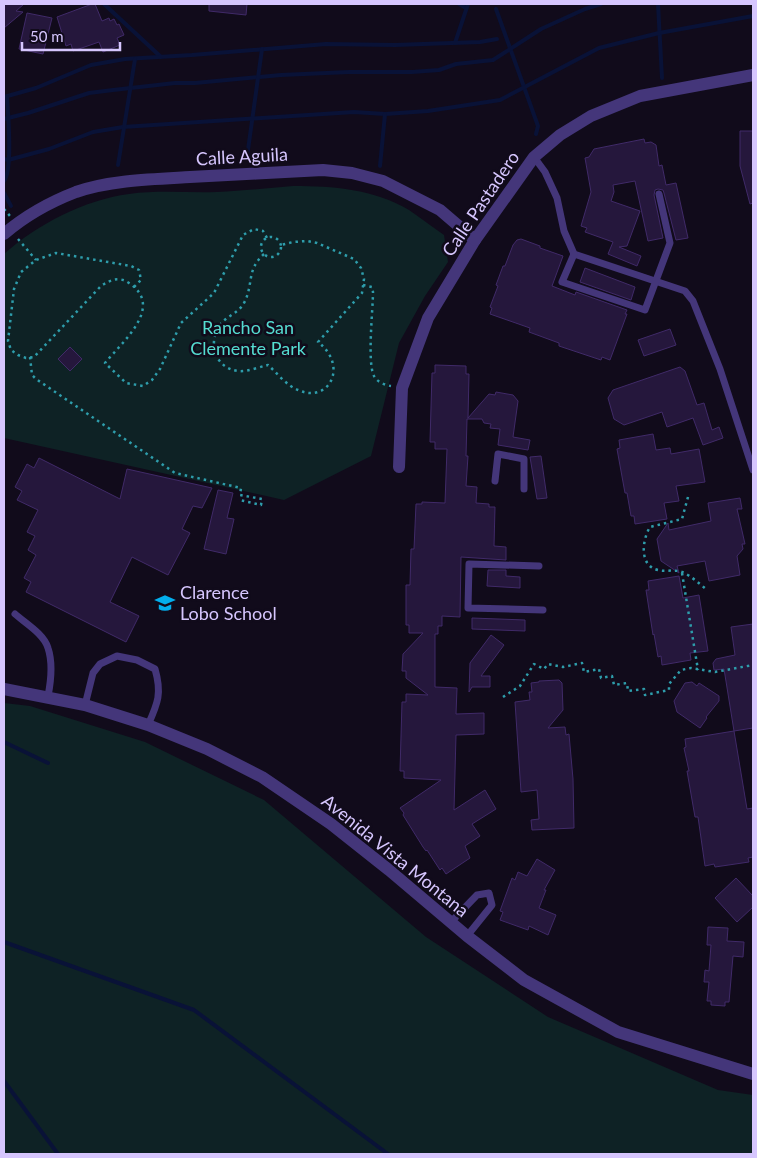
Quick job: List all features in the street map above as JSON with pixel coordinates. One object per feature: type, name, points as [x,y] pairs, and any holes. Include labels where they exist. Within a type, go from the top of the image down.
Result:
[{"type":"street","name":"Calle Pastadero","points":[[398,467],[402,388],[428,318],[475,240],[534,157],[560,135],[591,116],[640,96],[753,75]]},
{"type":"street","name":"Calle Aguila","points":[[4,234],[16,224],[47,205],[78,192],[106,185],[140,180],[323,170],[352,173],[383,181],[440,210],[475,240]]},
{"type":"street","name":"Avenida Vista Montana","points":[[4,689],[48,696],[85,705],[148,725],[207,749],[262,777],[338,830],[389,870],[466,936],[524,980],[618,1032],[753,1074]]},
{"type":"lane","points":[[534,157],[545,172],[557,198],[564,231],[574,254],[562,282],[645,310],[670,243],[659,194]]},
{"type":"lane","points":[[574,254],[685,291],[693,301],[720,369],[753,470]]},
{"type":"lane","points":[[495,480],[498,454],[524,458],[524,489]]},
{"type":"lane","points":[[539,566],[469,564],[468,608],[543,610]]},
{"type":"lane","points":[[15,614],[40,636],[48,647],[52,677],[48,696]]},
{"type":"lane","points":[[85,705],[93,673],[100,664],[117,656],[138,660],[155,669],[159,684],[156,707],[148,725]]},
{"type":"lane","points":[[450,923],[477,895],[489,893],[492,905],[466,936]]},
{"type":"path","points":[[134,287],[141,280],[139,270],[131,266],[56,253],[36,260],[21,272],[14,288],[8,341],[11,350],[18,355],[34,357],[100,286],[110,280],[121,279],[134,287],[142,296],[144,306],[140,320],[105,363],[126,383],[144,386],[152,380],[160,369],[180,323],[214,293],[243,235],[254,229],[263,232],[267,238]]},
{"type":"path","points":[[273,237],[279,240],[281,245],[280,252],[276,256],[270,257],[264,254],[261,248],[267,238],[273,237]]},
{"type":"path","points":[[264,254],[253,266],[246,300],[241,308],[226,318],[220,325],[214,336],[213,347],[218,359],[237,371],[268,365],[297,390],[308,393],[318,392],[326,387],[332,379],[334,370],[333,358],[326,348],[318,342],[362,293],[364,279],[361,268],[354,259],[316,243],[307,241],[281,245]]},
{"type":"path","points":[[363,286],[372,287],[374,292],[371,356],[374,378],[385,385],[402,388]]},
{"type":"path","points":[[30,357],[32,375],[36,379],[175,473],[241,488],[240,495],[262,499],[261,505],[240,500]]},
{"type":"path","points":[[688,497],[682,520],[650,528],[646,534],[643,547],[646,560],[651,567],[658,570],[682,572],[707,590]]},
{"type":"path","points":[[682,572],[698,670]]},
{"type":"path","points":[[503,697],[520,686],[534,664],[544,668],[548,664],[563,666],[582,663],[584,672],[599,669],[601,678],[612,676],[614,685],[627,683],[628,691],[644,688],[645,694],[669,690],[669,684],[681,670],[691,668],[715,672],[753,666]]},
{"type":"green space","name":"Rancho San Clemente Park","points":[[293,186],[338,188],[382,197],[409,210],[444,235],[448,262],[425,296],[399,343],[371,456],[284,500],[4,438],[4,254],[17,243],[62,215],[112,197],[140,193],[217,192]]},
{"type":"green space","points":[[4,703],[30,706],[145,742],[264,800],[426,937],[548,1017],[718,1090],[753,1095],[753,1154],[4,1154]]},
{"type":"building","points":[[4,4],[24,4],[16,11],[23,12],[4,28]]},
{"type":"building","points":[[95,4],[102,21],[109,18],[110,21],[114,19],[117,25],[119,24],[124,35],[117,38],[120,45],[103,52],[99,42],[73,51],[71,44],[66,46],[57,17]]},
{"type":"building","points":[[209,4],[247,4],[246,15],[209,11]]},
{"type":"building","points":[[27,13],[52,18],[43,54],[19,49]]},
{"type":"building","points":[[740,131],[753,131],[753,203],[750,204],[740,166]]},
{"type":"building","points":[[644,139],[645,143],[651,142],[656,145],[659,166],[662,165],[666,185],[676,183],[688,238],[676,240],[663,190],[658,189],[655,190],[654,195],[663,238],[648,241],[635,181],[613,185],[614,192],[611,201],[640,211],[627,246],[619,247],[641,256],[637,266],[608,254],[613,242],[585,232],[587,228],[581,226],[591,192],[585,158],[589,157],[594,149]]},
{"type":"building","points":[[521,239],[563,256],[552,286],[575,295],[576,292],[627,310],[610,360],[602,357],[601,360],[559,346],[559,343],[529,332],[530,328],[490,314],[492,308],[490,307],[503,266],[505,266],[513,245],[517,240]]},
{"type":"building","points":[[585,268],[635,287],[631,300],[580,282]]},
{"type":"building","points":[[670,329],[676,345],[644,356],[638,340]]},
{"type":"building","points":[[70,347],[82,359],[70,371],[58,359]]},
{"type":"building","points":[[435,365],[466,366],[466,374],[469,374],[468,418],[489,394],[495,395],[496,392],[513,395],[518,401],[513,437],[530,440],[528,450],[498,445],[500,429],[490,428],[491,424],[484,423],[482,419],[467,419],[466,456],[468,456],[466,486],[477,487],[476,503],[489,504],[489,507],[495,507],[494,546],[506,547],[506,560],[461,557],[460,617],[442,616],[442,626],[438,626],[438,634],[435,634],[435,687],[457,688],[456,714],[484,713],[484,734],[456,735],[454,810],[485,790],[496,809],[472,824],[480,836],[465,846],[470,858],[446,874],[442,868],[440,870],[423,847],[400,808],[441,780],[404,778],[404,771],[400,771],[402,702],[406,702],[406,694],[428,695],[406,678],[406,671],[402,671],[403,654],[423,633],[409,633],[409,625],[406,625],[406,585],[410,585],[411,549],[414,549],[416,504],[422,504],[422,502],[445,503],[447,449],[435,449],[435,442],[430,442],[432,373],[435,373]]},
{"type":"building","points":[[680,367],[685,371],[697,405],[704,403],[712,430],[719,427],[723,438],[703,445],[693,418],[667,427],[662,412],[624,425],[614,419],[608,398],[613,390]]},
{"type":"building","points":[[653,434],[656,450],[670,448],[671,454],[699,449],[705,482],[676,486],[679,501],[664,503],[667,519],[635,524],[634,516],[631,516],[627,493],[625,493],[617,449],[620,448],[619,440]]},
{"type":"building","points":[[541,456],[547,498],[537,499],[530,457]]},
{"type":"building","points":[[39,458],[120,499],[127,469],[212,488],[202,508],[193,506],[182,529],[190,533],[168,575],[132,557],[110,602],[139,616],[126,642],[26,592],[31,582],[24,578],[36,555],[28,550],[35,536],[27,532],[38,510],[17,500],[22,491],[15,487],[27,464],[34,468]]},
{"type":"building","points":[[218,490],[233,493],[227,518],[234,519],[226,554],[204,549]]},
{"type":"building","points":[[740,498],[742,509],[737,509],[745,544],[742,544],[743,549],[737,556],[740,575],[709,581],[705,561],[677,566],[679,573],[661,561],[657,539],[668,523],[669,530],[711,521],[708,503]]},
{"type":"building","points":[[488,570],[506,570],[506,576],[520,577],[520,588],[487,586]]},
{"type":"building","points":[[679,576],[683,598],[699,595],[708,651],[690,653],[691,660],[662,665],[661,656],[658,657],[653,635],[646,590],[649,590],[648,581]]},
{"type":"building","points":[[472,618],[525,620],[525,631],[472,629]]},
{"type":"building","points":[[753,624],[753,728],[734,731],[724,669],[714,670],[713,663],[716,659],[735,655],[731,627]]},
{"type":"building","points":[[491,635],[504,645],[481,676],[490,676],[490,687],[472,687],[469,692],[470,663]]},
{"type":"building","points":[[559,680],[562,683],[563,710],[548,728],[565,727],[566,735],[569,734],[573,779],[574,828],[532,830],[531,820],[539,819],[537,790],[521,792],[515,702],[530,700],[529,692],[532,692],[531,683]]},
{"type":"building","points":[[692,682],[697,686],[699,683],[719,696],[719,701],[700,728],[677,712],[674,701],[685,683]]},
{"type":"building","points":[[734,731],[747,809],[753,808],[753,857],[748,858],[749,862],[715,867],[714,864],[705,866],[698,817],[695,817],[687,771],[689,771],[684,748],[686,747],[685,739]]},
{"type":"building","points":[[537,859],[555,870],[544,890],[546,890],[539,908],[556,915],[548,935],[529,926],[528,930],[500,920],[503,912],[500,911],[512,878],[515,880],[518,872],[527,876]]},
{"type":"building","points":[[736,878],[753,896],[753,907],[737,922],[715,898]]},
{"type":"building","points":[[708,927],[728,928],[727,941],[744,942],[743,957],[733,956],[729,1002],[725,1002],[725,1006],[711,1005],[711,1001],[707,1001],[709,982],[704,982],[705,970],[709,971],[711,945],[707,945]]},
{"type":"waterway","points":[[104,4],[161,57]]},
{"type":"waterway","points":[[459,4],[466,8]]},
{"type":"waterway","points":[[455,43],[468,4]]},
{"type":"waterway","points":[[4,119],[89,93],[113,90],[281,75],[439,70],[456,64],[493,60],[541,29],[585,9],[601,4]]},
{"type":"waterway","points":[[658,4],[662,78]]},
{"type":"waterway","points":[[496,9],[538,126],[536,134]]},
{"type":"waterway","points":[[4,159],[8,160],[49,149],[93,132],[123,127],[354,112],[385,114],[428,111],[500,100],[599,48],[659,33],[753,16]]},
{"type":"waterway","points":[[4,97],[36,88],[91,65],[125,59],[326,44],[395,45],[480,42],[497,39]]},
{"type":"waterway","points":[[247,157],[262,49]]},
{"type":"waterway","points":[[118,165],[135,59]]},
{"type":"waterway","points":[[4,181],[7,175],[9,154],[7,97]]},
{"type":"waterway","points":[[380,166],[385,114]]},
{"type":"waterway","points":[[4,193],[11,206]]},
{"type":"waterway","points":[[4,742],[48,763]]},
{"type":"waterway","points":[[4,942],[194,1010],[388,1154]]},
{"type":"waterway","points":[[4,1081],[58,1154]]},
{"type":"place","name":"Clarence Lobo School","points":[[165,603]]}]
